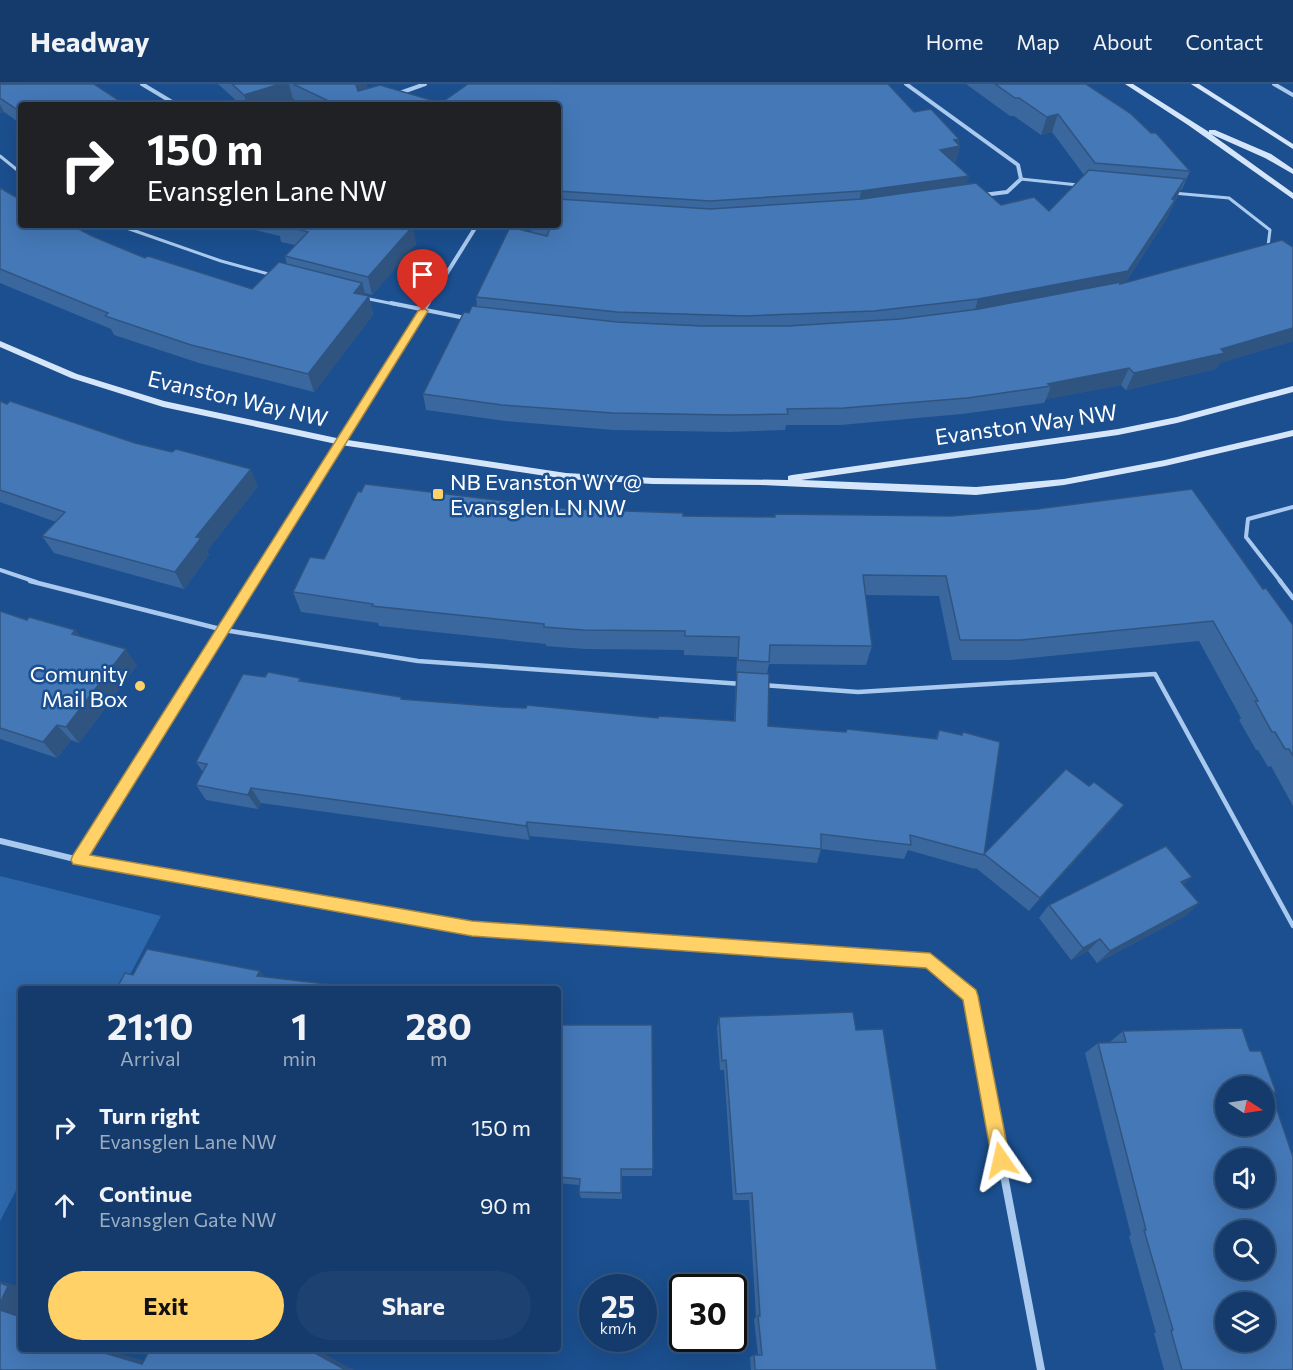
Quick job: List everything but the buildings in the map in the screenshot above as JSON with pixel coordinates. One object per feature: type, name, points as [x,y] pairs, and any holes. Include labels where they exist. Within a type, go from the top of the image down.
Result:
[{"type":"street","points":[[142,84],[172,102]]},
{"type":"street","points":[[394,94],[424,84]]},
{"type":"street","points":[[906,84],[1018,165],[1021,179],[1007,192],[973,197]]},
{"type":"street","points":[[1128,84],[1191,123],[1293,197]]},
{"type":"street","points":[[1194,84],[1293,147]]},
{"type":"street","points":[[1274,84],[1293,95]]},
{"type":"street","points":[[1191,123],[1268,156],[1293,172]]},
{"type":"street","points":[[79,860],[475,228]]},
{"type":"street","name":"Evanston Way NW","points":[[0,344],[74,376],[163,404],[341,442],[566,476],[652,481],[761,482],[976,491],[1087,478],[1235,448],[1293,433]]},
{"type":"street","name":"Evanston Way NW","points":[[761,482],[1118,432],[1177,420],[1293,389]]},
{"type":"street","points":[[0,841],[79,860],[472,928],[930,961],[970,996],[1041,1370]]},
{"type":"lane","points":[[0,156],[18,171]]},
{"type":"lane","points":[[1021,179],[1078,184]]},
{"type":"lane","points":[[1171,193],[1229,198],[1270,230],[1268,246],[1257,250]]},
{"type":"lane","points":[[127,228],[221,261],[274,275]]},
{"type":"lane","points":[[358,297],[469,319]]},
{"type":"lane","points":[[1293,507],[1248,519],[1246,537],[1293,598]]},
{"type":"lane","points":[[0,570],[20,578],[224,630],[418,661],[858,692],[1155,675],[1293,926]]},
{"type":"shaded area","points":[[0,876],[161,916],[124,986],[18,986],[18,1187],[0,1221]]},
{"type":"place","name":"NB Evanston WY @ Evansglen LN NW","points":[[438,494]]},
{"type":"place","name":"Comunity Mail Box","points":[[140,686]]},
{"type":"route","points":[[423,311],[79,860],[472,928],[679,945],[930,961],[970,996],[1001,1160]]}]
